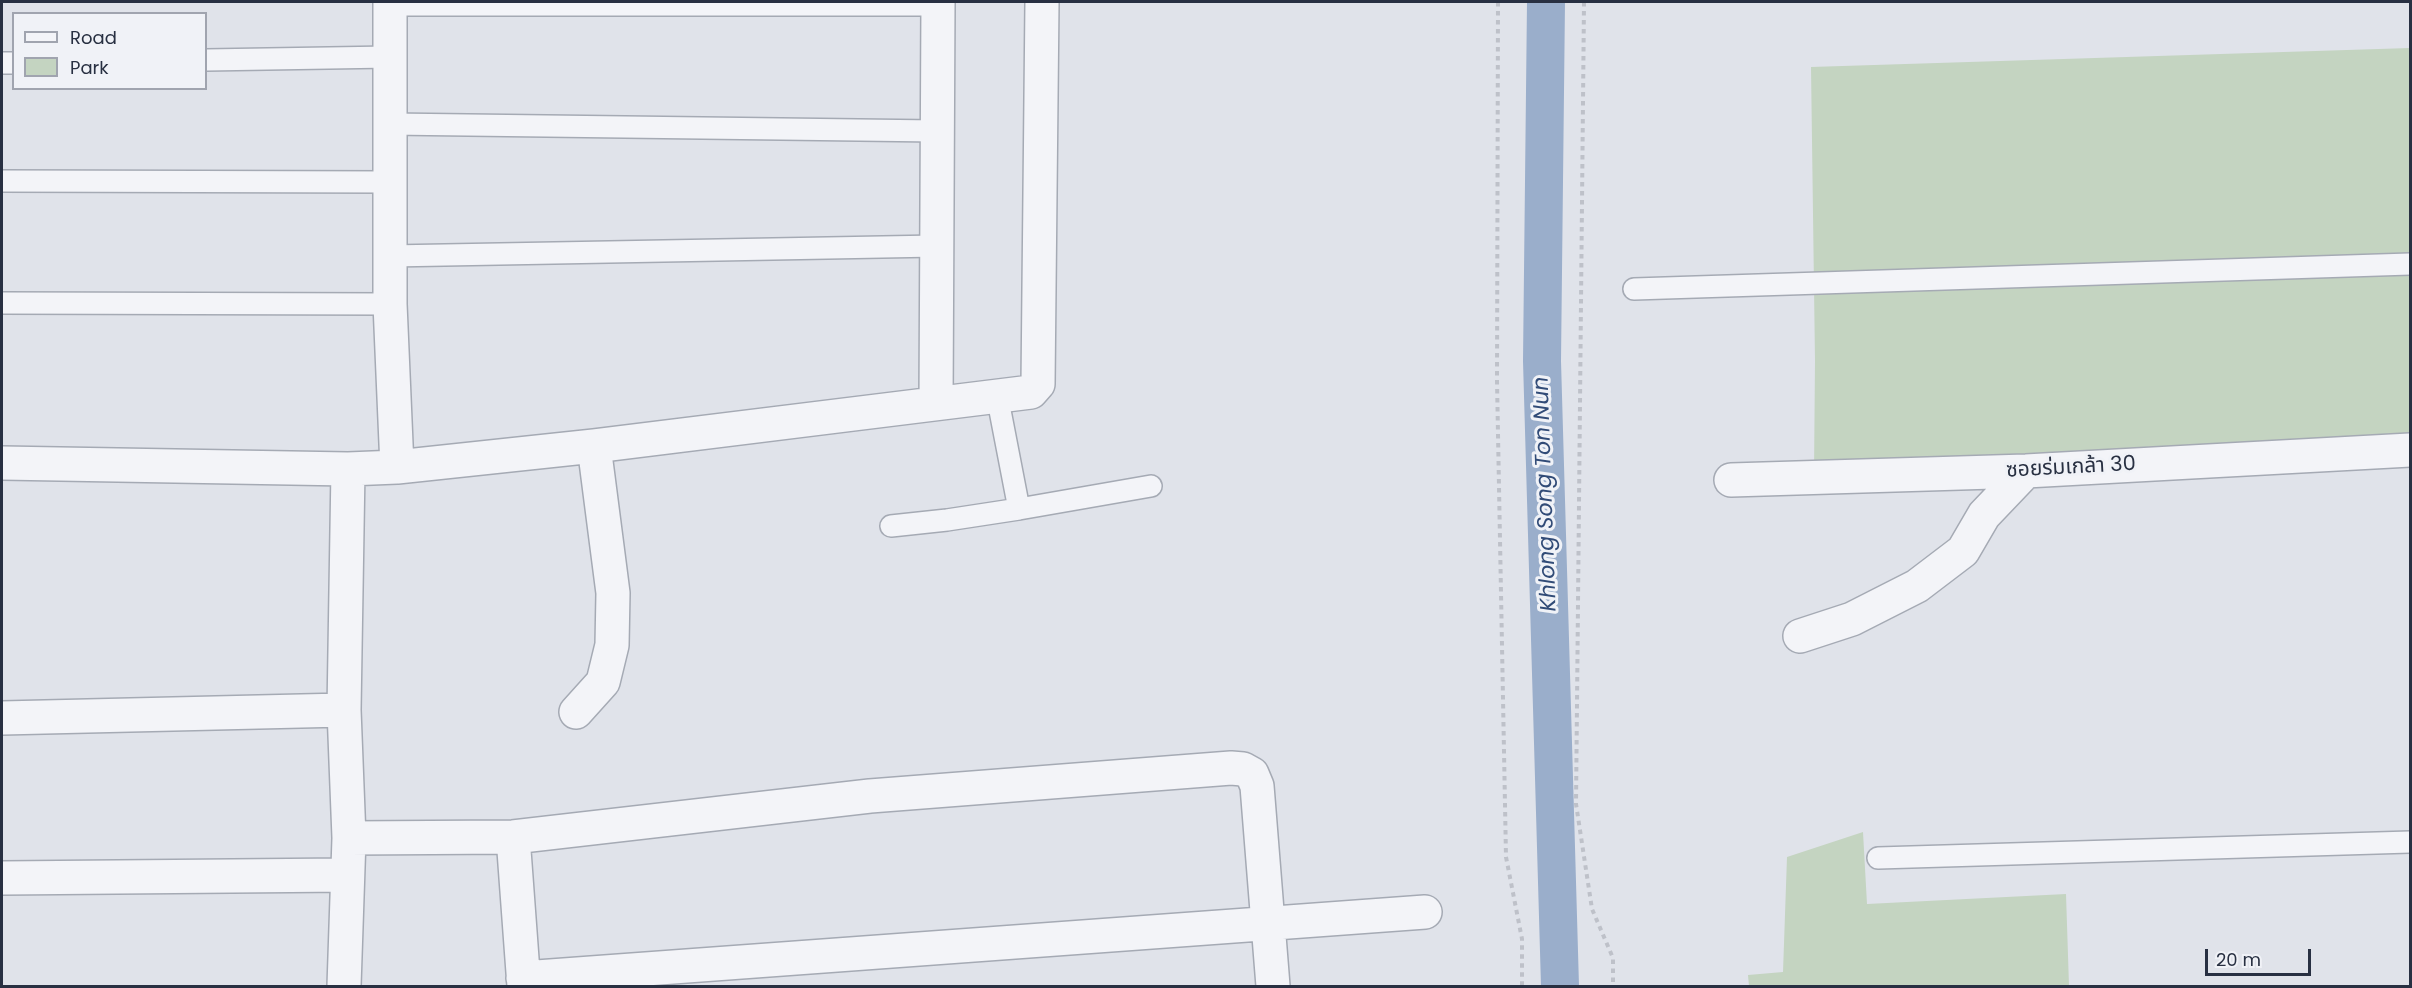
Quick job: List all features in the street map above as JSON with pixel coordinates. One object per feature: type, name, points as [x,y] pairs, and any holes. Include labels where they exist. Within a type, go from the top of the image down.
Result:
[{"type":"street","points":[[2,463],[348,469],[397,467],[594,446],[1031,392],[1038,384],[1042,2]]},
{"type":"street","points":[[390,3],[390,304],[397,467]]},
{"type":"street","points":[[936,403],[938,3]]},
{"type":"street","points":[[576,712],[603,682],[612,645],[613,593],[594,446]]},
{"type":"street","name":"ซอยร่มเกล้า 30","points":[[1731,480],[2026,471],[2410,450]]},
{"type":"street","points":[[344,987],[349,838],[344,710],[348,469]]},
{"type":"street","points":[[1800,636],[1852,619],[1917,586],[1962,551],[1984,515],[2026,471]]},
{"type":"street","points":[[2,718],[344,710]]},
{"type":"street","points":[[349,838],[513,837],[870,796],[1231,768],[1243,769],[1252,774],[1257,786],[1273,987]]},
{"type":"street","points":[[513,837],[523,982],[1425,912]]},
{"type":"street","points":[[2,878],[347,875]]},
{"type":"lane","points":[[390,3],[938,3]]},
{"type":"lane","points":[[207,60],[390,57]]},
{"type":"lane","points":[[390,124],[937,131]]},
{"type":"lane","points":[[2,181],[390,182]]},
{"type":"lane","points":[[390,256],[937,246]]},
{"type":"lane","points":[[1634,289],[2410,264]]},
{"type":"lane","points":[[2,303],[390,304]]},
{"type":"lane","points":[[997,395],[1019,509]]},
{"type":"lane","points":[[891,526],[1019,509],[1151,486]]},
{"type":"lane","points":[[1878,858],[2410,842]]},
{"type":"path","points":[[1498,2],[1497,381],[1505,822],[1506,857],[1522,939],[1522,987]]},
{"type":"path","points":[[1584,2],[1576,804],[1592,909],[1613,958],[1613,987]]},
{"type":"green space","points":[[2410,48],[2410,436],[2063,452],[1814,473],[1815,361],[1811,67]]},
{"type":"green space","points":[[1863,832],[1867,904],[2066,894],[2069,986],[1749,986],[1748,975],[1783,972],[1787,857]]},
{"type":"waterway","name":"Khlong Song Ton Nun","points":[[1546,2],[1542,361],[1560,986]]}]
